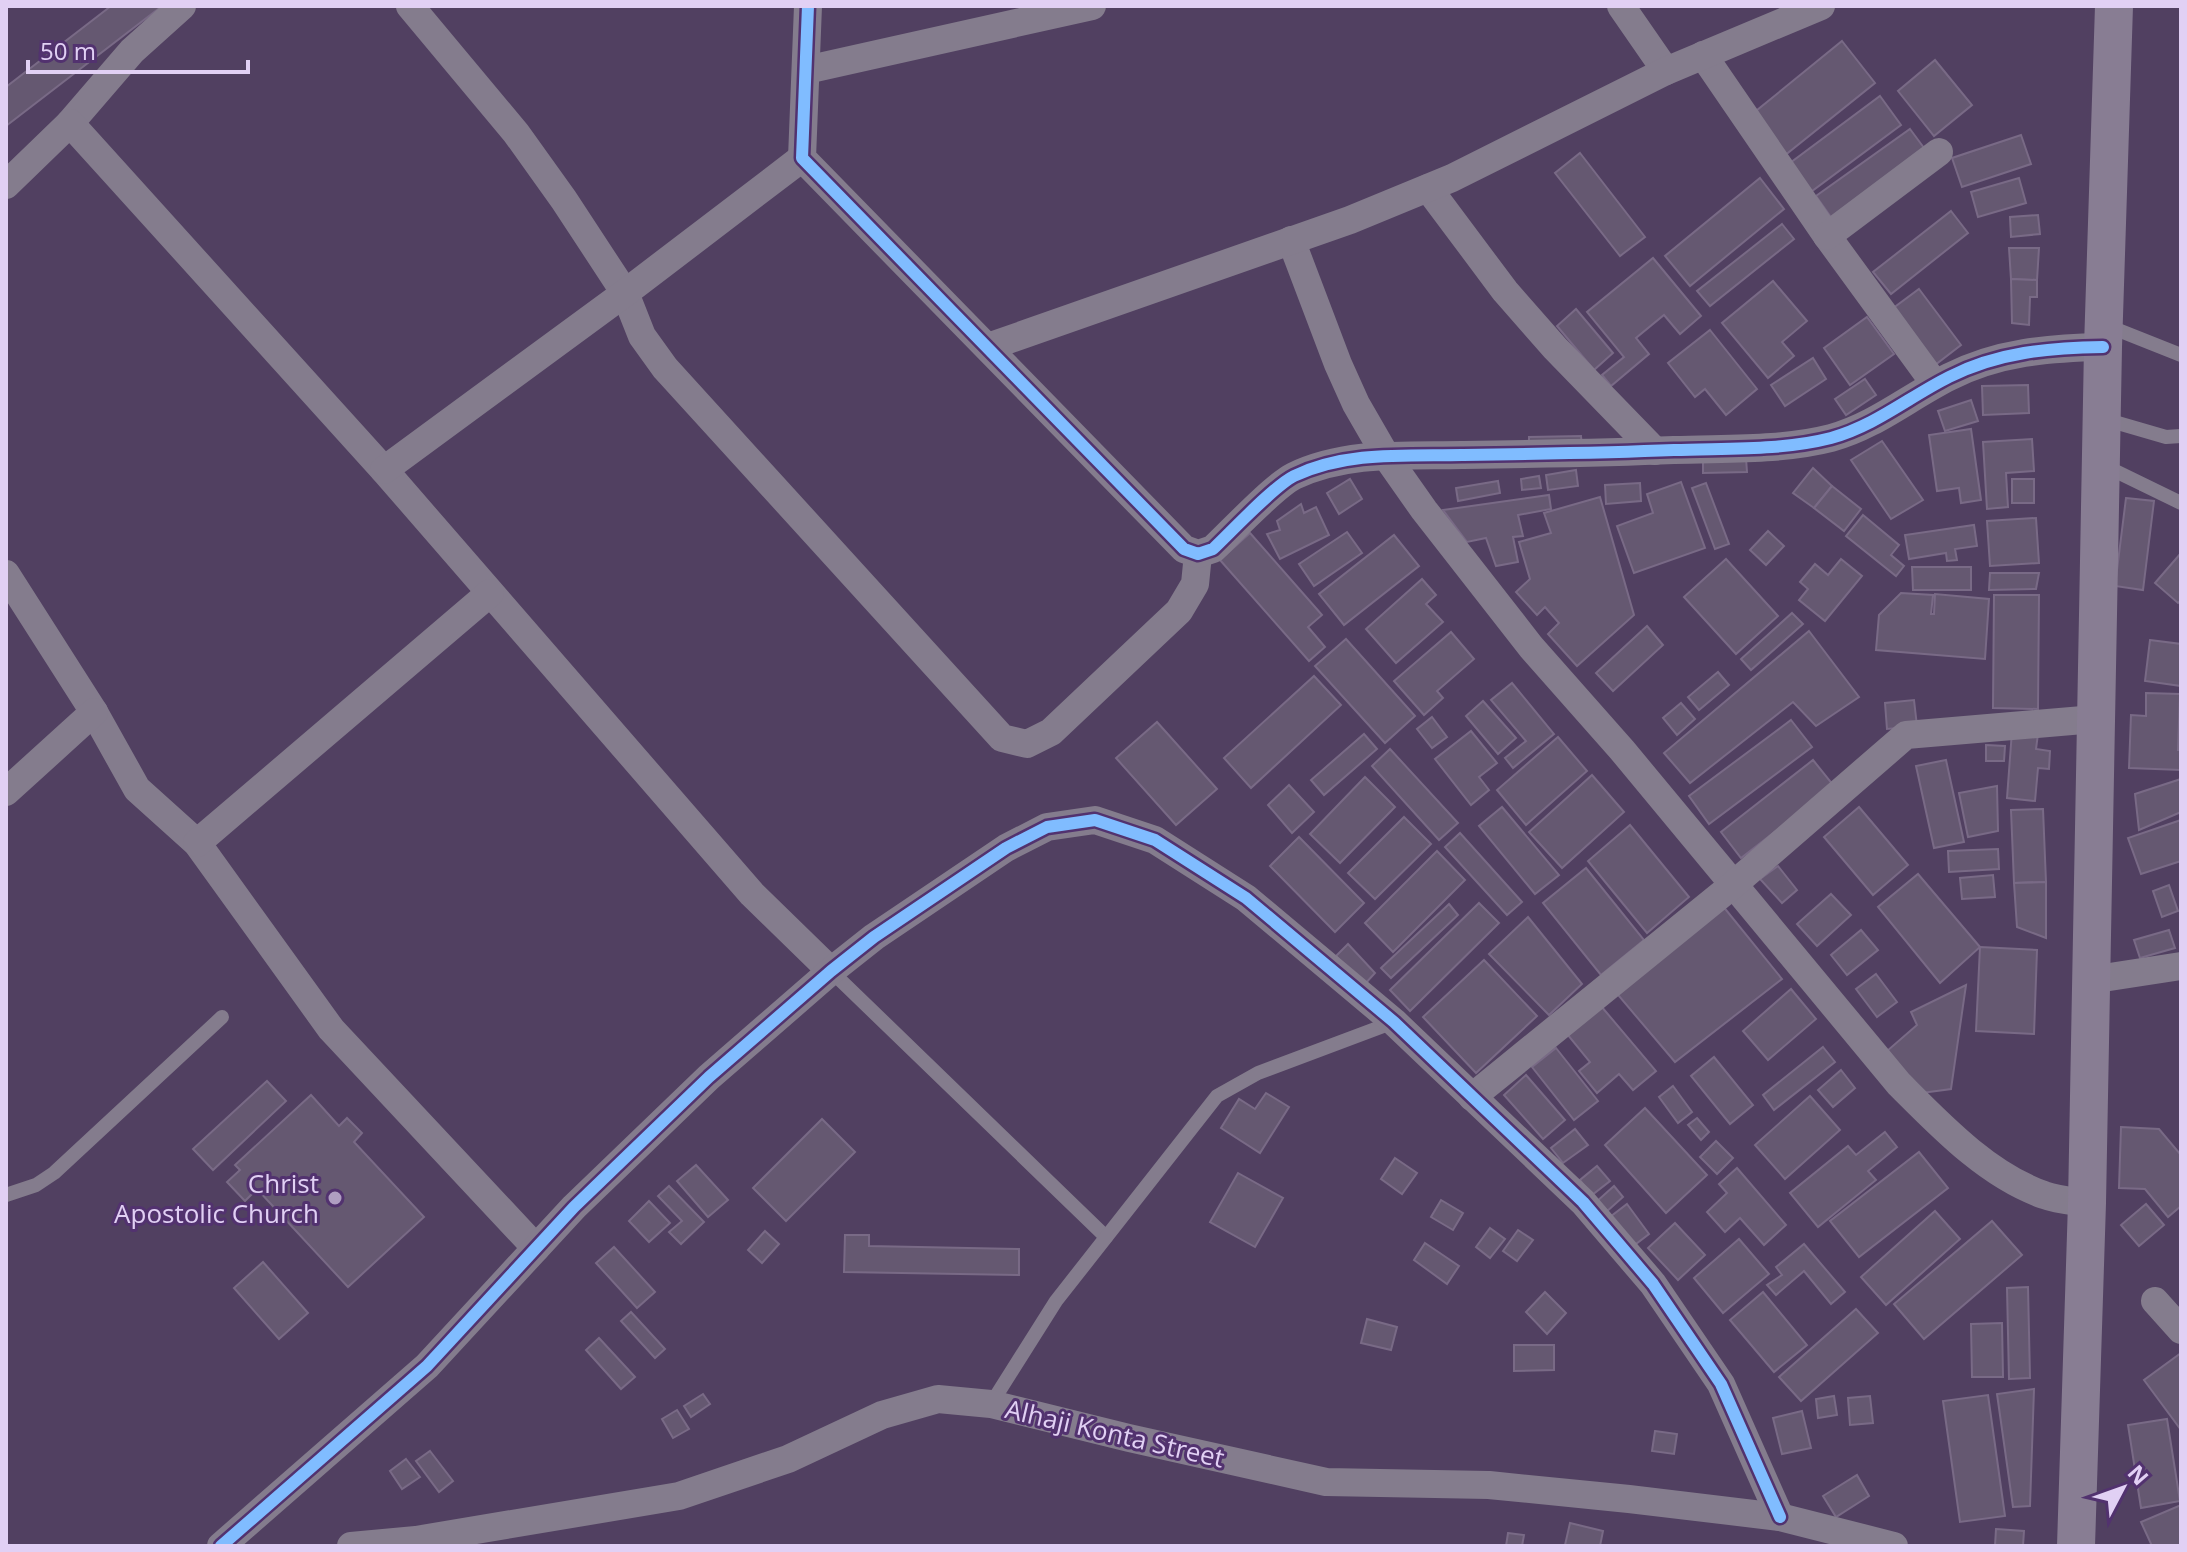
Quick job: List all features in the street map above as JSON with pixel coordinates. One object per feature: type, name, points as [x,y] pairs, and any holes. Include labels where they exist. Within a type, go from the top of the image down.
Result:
[{"type":"main road","points":[[2076,1546],[2087,1203],[2103,335],[2114,6]]},
{"type":"street","points":[[6,185],[70,123],[132,51],[182,6]]},
{"type":"street","points":[[410,6],[516,133],[564,200],[625,293],[642,336],[665,368],[1002,738],[1027,744],[1051,732],[1179,611],[1195,584],[1198,554]]},
{"type":"street","points":[[808,6],[802,158],[1184,549],[1198,554],[1213,549],[1290,478],[1344,460],[1386,456],[1772,448],[1830,438],[1866,426],[1935,384],[1999,358],[2103,335]]},
{"type":"street","points":[[806,70],[1092,6]]},
{"type":"street","points":[[1621,6],[1666,71]]},
{"type":"street","points":[[988,347],[1350,220],[1428,188],[1666,71],[1821,6]]},
{"type":"street","points":[[1703,55],[1827,236],[1935,384]]},
{"type":"street","points":[[70,123],[384,470],[752,894],[831,971]]},
{"type":"street","points":[[1827,236],[1939,152]]},
{"type":"street","points":[[384,470],[802,158]]},
{"type":"street","points":[[1428,188],[1505,291],[1555,348],[1655,451]]},
{"type":"street","points":[[1291,240],[1338,364],[1356,404],[1386,456],[1467,567],[1531,647],[1622,750],[1899,1084],[1933,1118],[1995,1170],[2044,1195],[2087,1203]]},
{"type":"street","points":[[6,574],[94,712],[137,789],[197,843],[331,1029],[536,1248]]},
{"type":"street","points":[[197,843],[490,593]]},
{"type":"street","points":[[6,792],[94,712]]},
{"type":"street","points":[[1472,1097],[1733,885],[1906,735],[2095,719]]},
{"type":"street","points":[[221,1546],[427,1366],[574,1207],[709,1077],[831,971],[874,937],[1006,848],[1047,827],[1095,820],[1155,840],[1246,898],[1394,1022],[1583,1202],[1653,1284],[1721,1384],[1780,1517]]},
{"type":"street","points":[[2090,980],[2181,966]]},
{"type":"street","points":[[2155,1301],[2181,1330]]},
{"type":"street","name":"Alhaji Konta Street","points":[[351,1546],[416,1540],[679,1496],[788,1459],[882,1415],[938,1399],[991,1404],[1326,1482],[1489,1485],[1780,1517],[1894,1546]]},
{"type":"lane","points":[[2103,335],[2181,355]]},
{"type":"lane","points":[[2102,419],[2166,437],[2181,436]]},
{"type":"lane","points":[[2101,464],[2181,503]]},
{"type":"lane","points":[[831,971],[1106,1237]]},
{"type":"lane","points":[[6,1195],[36,1185],[54,1173],[222,1017]]},
{"type":"lane","points":[[991,1404],[1056,1301],[1217,1096],[1258,1073],[1394,1022]]},
{"type":"building","points":[[111,6],[162,6],[6,126],[6,87]]},
{"type":"building","points":[[1842,41],[1875,83],[1784,156],[1751,115]]},
{"type":"building","points":[[1935,60],[1972,105],[1934,136],[1898,91]]},
{"type":"building","points":[[1880,96],[1901,125],[1808,194],[1786,166]]},
{"type":"building","points":[[1910,129],[1927,152],[1833,220],[1816,196]]},
{"type":"building","points":[[2021,135],[2031,164],[1962,187],[1952,158]]},
{"type":"building","points":[[1580,153],[1645,237],[1620,256],[1555,173]]},
{"type":"building","points":[[1760,178],[1784,209],[1690,286],[1665,256]]},
{"type":"building","points":[[2019,178],[2026,203],[1978,217],[1971,192]]},
{"type":"building","points":[[1951,211],[1968,233],[1891,294],[1873,272]]},
{"type":"building","points":[[2038,215],[2040,234],[2011,237],[2010,217]]},
{"type":"building","points":[[1782,224],[1794,239],[1710,306],[1697,291]]},
{"type":"building","points":[[2009,248],[2039,248],[2037,280],[2011,279]]},
{"type":"building","points":[[1653,258],[1701,316],[1680,334],[1664,315],[1636,338],[1649,354],[1611,386],[1602,375],[1624,357],[1587,312]]},
{"type":"building","points":[[2011,279],[2037,280],[2037,297],[2030,297],[2029,325],[2012,323]]},
{"type":"building","points":[[1773,281],[1807,321],[1782,342],[1794,356],[1768,378],[1722,323]]},
{"type":"building","points":[[1919,289],[1961,345],[1935,365],[1892,309]]},
{"type":"building","points":[[1576,309],[1613,353],[1594,370],[1557,326]]},
{"type":"building","points":[[1867,317],[1894,354],[1850,385],[1824,348]]},
{"type":"building","points":[[1710,330],[1757,389],[1726,415],[1705,389],[1695,397],[1668,363]]},
{"type":"building","points":[[1813,358],[1826,379],[1785,406],[1771,385]]},
{"type":"building","points":[[1865,379],[1876,395],[1846,415],[1835,399]]},
{"type":"building","points":[[2028,385],[2029,413],[1983,415],[1982,386]]},
{"type":"building","points":[[1971,400],[1978,421],[1945,431],[1938,411]]},
{"type":"building","points":[[1971,429],[1981,500],[1961,503],[1959,488],[1937,491],[1929,435]]},
{"type":"building","points":[[1581,436],[1582,448],[1529,449],[1529,437]]},
{"type":"building","points":[[2032,439],[2034,471],[2006,473],[2008,507],[1987,509],[1983,442]]},
{"type":"building","points":[[1882,441],[1923,500],[1891,519],[1851,460]]},
{"type":"building","points":[[1746,458],[1747,472],[1703,473],[1703,459]]},
{"type":"building","points":[[1813,468],[1832,486],[1814,508],[1793,493]]},
{"type":"building","points":[[1576,470],[1578,486],[1548,490],[1546,475]]},
{"type":"building","points":[[1539,476],[1541,488],[1522,490],[1521,479]]},
{"type":"building","points":[[1350,479],[1362,499],[1339,514],[1327,493]]},
{"type":"building","points":[[2012,479],[2034,479],[2034,503],[2012,503]]},
{"type":"building","points":[[1498,481],[1500,493],[1458,501],[1456,488]]},
{"type":"building","points":[[1681,482],[1705,548],[1634,573],[1617,526],[1653,513],[1647,494]]},
{"type":"building","points":[[1640,483],[1641,501],[1606,504],[1605,485]]},
{"type":"building","points":[[1706,483],[1729,544],[1715,549],[1692,488]]},
{"type":"building","points":[[1832,486],[1861,509],[1844,531],[1814,508]]},
{"type":"building","points":[[1549,495],[1551,509],[1518,515],[1523,536],[1513,537],[1518,562],[1496,566],[1486,538],[1467,542],[1443,510]]},
{"type":"building","points":[[1600,497],[1634,615],[1577,666],[1548,634],[1559,623],[1545,607],[1537,615],[1516,592],[1530,579],[1519,542],[1551,533],[1544,513]]},
{"type":"building","points":[[2126,498],[2154,501],[2143,590],[2115,586]]},
{"type":"building","points":[[1301,504],[1304,513],[1316,507],[1329,535],[1280,559],[1267,534],[1280,530],[1277,521]]},
{"type":"building","points":[[1863,515],[1899,545],[1891,555],[1904,566],[1896,576],[1846,536]]},
{"type":"building","points":[[2036,518],[2039,563],[1990,566],[1987,521]]},
{"type":"building","points":[[1974,525],[1977,546],[1955,549],[1957,560],[1947,561],[1946,553],[1909,559],[1905,535]]},
{"type":"building","points":[[1768,531],[1784,546],[1766,565],[1750,550]]},
{"type":"building","points":[[1347,532],[1362,553],[1314,586],[1299,564]]},
{"type":"building","points":[[1250,533],[1322,615],[1308,627],[1325,647],[1309,661],[1220,560]]},
{"type":"building","points":[[1394,535],[1419,566],[1344,625],[1319,594]]},
{"type":"building","points":[[2181,553],[2181,600],[2178,603],[2155,583]]},
{"type":"building","points":[[1726,559],[1778,616],[1736,654],[1684,597]]},
{"type":"building","points":[[1841,559],[1862,576],[1825,621],[1799,600],[1808,589],[1800,582],[1815,564],[1828,575]]},
{"type":"building","points":[[1912,567],[1971,567],[1971,590],[1913,590]]},
{"type":"building","points":[[1990,573],[2039,573],[2036,589],[1989,590]]},
{"type":"building","points":[[1422,579],[1436,595],[1426,604],[1443,622],[1396,663],[1366,629]]},
{"type":"building","points":[[1901,593],[1933,595],[1931,614],[1934,614],[1935,594],[1989,599],[1985,659],[1876,650],[1879,615]]},
{"type":"building","points":[[1994,595],[2039,595],[2038,709],[1993,708]]},
{"type":"building","points":[[1792,613],[1803,624],[1751,670],[1741,659]]},
{"type":"building","points":[[1647,626],[1663,645],[1613,691],[1596,673]]},
{"type":"building","points":[[1809,631],[1859,697],[1816,726],[1793,702],[1690,783],[1664,753]]},
{"type":"building","points":[[1451,632],[1474,659],[1437,691],[1443,698],[1424,715],[1394,681]]},
{"type":"building","points":[[1346,639],[1415,716],[1385,743],[1315,666]]},
{"type":"building","points":[[2150,640],[2181,644],[2181,686],[2145,681]]},
{"type":"building","points":[[1718,672],[1729,685],[1699,710],[1688,697]]},
{"type":"building","points":[[1314,676],[1341,705],[1251,788],[1224,758]]},
{"type":"building","points":[[1512,683],[1554,734],[1513,768],[1505,758],[1526,741],[1491,700]]},
{"type":"building","points":[[2146,693],[2180,694],[2178,750],[2181,750],[2181,770],[2129,768],[2131,715],[2146,716]]},
{"type":"building","points":[[1914,700],[1917,726],[1887,729],[1885,703]]},
{"type":"building","points":[[1483,701],[1516,738],[1498,754],[1466,716]]},
{"type":"building","points":[[1681,703],[1695,719],[1677,735],[1663,718]]},
{"type":"building","points":[[1432,717],[1447,737],[1432,748],[1417,729]]},
{"type":"building","points":[[1791,720],[1812,747],[1709,824],[1689,796]]},
{"type":"building","points":[[1157,722],[1217,789],[1176,825],[1116,758]]},
{"type":"building","points":[[1471,731],[1497,763],[1479,777],[1489,790],[1471,805],[1435,759]]},
{"type":"building","points":[[2012,731],[2038,734],[2036,749],[2050,751],[2049,769],[2038,768],[2035,801],[2007,798]]},
{"type":"building","points":[[1364,734],[1377,749],[1324,795],[1311,780]]},
{"type":"building","points":[[1558,737],[1587,771],[1526,825],[1497,790]]},
{"type":"building","points":[[1986,745],[2005,746],[2004,761],[1986,761]]},
{"type":"building","points":[[1390,749],[1458,823],[1439,840],[1372,766]]},
{"type":"building","points":[[1813,760],[1834,786],[1741,858],[1721,832]]},
{"type":"building","points":[[1946,760],[1964,842],[1934,848],[1916,766]]},
{"type":"building","points":[[1592,775],[1624,812],[1562,868],[1529,832]]},
{"type":"building","points":[[1365,777],[1395,807],[1340,863],[1310,834]]},
{"type":"building","points":[[2181,779],[2181,812],[2139,830],[2135,794]]},
{"type":"building","points":[[1289,785],[1314,812],[1292,833],[1268,805]]},
{"type":"building","points":[[1997,786],[1998,831],[1968,837],[1959,793]]},
{"type":"building","points":[[1502,807],[1559,875],[1535,894],[1479,826]]},
{"type":"building","points":[[1859,807],[1908,865],[1873,895],[1824,837]]},
{"type":"building","points":[[2043,809],[2046,882],[2014,883],[2011,810]]},
{"type":"building","points":[[1404,817],[1431,844],[1375,899],[1348,873]]},
{"type":"building","points":[[2181,820],[2181,861],[2141,874],[2128,838]]},
{"type":"building","points":[[1630,825],[1689,897],[1647,933],[1588,861]]},
{"type":"building","points":[[1460,833],[1522,902],[1507,915],[1445,847]]},
{"type":"building","points":[[1299,837],[1364,903],[1335,932],[1270,866]]},
{"type":"building","points":[[1998,849],[1999,869],[1949,872],[1948,851]]},
{"type":"building","points":[[1437,851],[1465,880],[1393,952],[1365,923]]},
{"type":"building","points":[[1778,866],[1797,890],[1782,903],[1760,879]]},
{"type":"building","points":[[1586,868],[1644,940],[1601,975],[1543,903]]},
{"type":"building","points":[[1918,874],[1980,947],[1940,983],[1878,907]]},
{"type":"building","points":[[1993,875],[1995,897],[1962,899],[1960,878]]},
{"type":"building","points":[[2046,882],[2046,938],[2017,927],[2014,883]]},
{"type":"building","points":[[2169,885],[2178,911],[2162,917],[2153,891]]},
{"type":"building","points":[[1831,894],[1851,915],[1817,946],[1797,924]]},
{"type":"building","points":[[1479,903],[1499,923],[1410,1011],[1390,990]]},
{"type":"building","points":[[1449,904],[1458,915],[1391,978],[1381,968]]},
{"type":"building","points":[[1722,905],[1782,979],[1675,1062],[1613,989]]},
{"type":"building","points":[[1528,917],[1582,984],[1549,1015],[1489,954]]},
{"type":"building","points":[[1861,930],[1878,950],[1847,975],[1831,955]]},
{"type":"building","points":[[2169,930],[2175,948],[2140,958],[2134,940]]},
{"type":"building","points":[[1348,944],[1375,973],[1364,985],[1336,956]]},
{"type":"building","points":[[1980,947],[2037,950],[2034,1034],[1976,1031]]},
{"type":"building","points":[[1484,960],[1537,1016],[1476,1073],[1423,1017]]},
{"type":"building","points":[[1876,974],[1897,1002],[1877,1017],[1856,989]]},
{"type":"building","points":[[1966,985],[1951,1089],[1922,1093],[1887,1051],[1917,1025],[1911,1012]]},
{"type":"building","points":[[1791,989],[1816,1019],[1768,1060],[1743,1031]]},
{"type":"building","points":[[1601,1006],[1656,1071],[1633,1090],[1619,1074],[1597,1093],[1579,1071],[1590,1062],[1567,1034]]},
{"type":"building","points":[[1823,1047],[1835,1062],[1774,1110],[1763,1095]]},
{"type":"building","points":[[1556,1048],[1598,1101],[1574,1120],[1532,1067]]},
{"type":"building","points":[[1714,1057],[1753,1105],[1730,1124],[1691,1076]]},
{"type":"building","points":[[1841,1070],[1855,1088],[1833,1107],[1818,1090]]},
{"type":"building","points":[[1526,1075],[1565,1120],[1543,1139],[1504,1095]]},
{"type":"building","points":[[267,1081],[286,1101],[213,1170],[193,1149]]},
{"type":"building","points":[[1673,1086],[1692,1112],[1678,1123],[1659,1097]]},
{"type":"building","points":[[1266,1093],[1289,1107],[1260,1153],[1221,1128],[1239,1099],[1255,1109]]},
{"type":"building","points":[[311,1095],[339,1126],[347,1118],[362,1133],[354,1142],[424,1217],[348,1287],[257,1189],[245,1201],[227,1182],[240,1170],[235,1165]]},
{"type":"building","points":[[1810,1096],[1840,1130],[1785,1179],[1755,1145]]},
{"type":"building","points":[[1645,1108],[1707,1175],[1666,1213],[1605,1145]]},
{"type":"building","points":[[1697,1118],[1709,1132],[1701,1140],[1688,1125]]},
{"type":"building","points":[[822,1119],[855,1152],[786,1221],[753,1188]]},
{"type":"building","points":[[2121,1127],[2159,1129],[2181,1155],[2181,1206],[2168,1217],[2145,1189],[2119,1188]]},
{"type":"building","points":[[1575,1129],[1588,1145],[1563,1163],[1551,1148]]},
{"type":"building","points":[[1885,1132],[1897,1147],[1868,1171],[1876,1180],[1818,1227],[1790,1193],[1848,1146],[1856,1155]]},
{"type":"building","points":[[1716,1141],[1733,1158],[1717,1174],[1700,1157]]},
{"type":"building","points":[[1919,1152],[1948,1188],[1859,1257],[1830,1221]]},
{"type":"building","points":[[1395,1158],[1417,1173],[1402,1194],[1381,1179]]},
{"type":"building","points":[[696,1165],[728,1200],[708,1217],[677,1181]]},
{"type":"building","points":[[1597,1166],[1610,1181],[1592,1195],[1580,1180]]},
{"type":"building","points":[[1737,1168],[1786,1225],[1764,1245],[1740,1218],[1725,1232],[1707,1212],[1727,1193],[1719,1184]]},
{"type":"building","points":[[1238,1173],[1283,1198],[1255,1247],[1210,1222]]},
{"type":"building","points":[[669,1186],[704,1222],[681,1244],[669,1232],[682,1221],[658,1196]]},
{"type":"building","points":[[1614,1186],[1623,1197],[1605,1213],[1596,1202]]},
{"type":"building","points":[[1441,1200],[1463,1213],[1453,1230],[1431,1217]]},
{"type":"building","points":[[649,1201],[670,1223],[649,1242],[629,1221]]},
{"type":"building","points":[[1627,1204],[1649,1234],[1632,1247],[1610,1217]]},
{"type":"building","points":[[2146,1204],[2164,1225],[2139,1246],[2121,1225]]},
{"type":"building","points":[[1935,1211],[1960,1239],[1886,1305],[1861,1277]]},
{"type":"building","points":[[1992,1221],[2022,1255],[1924,1339],[1894,1304]]},
{"type":"building","points":[[1675,1223],[1705,1255],[1678,1280],[1648,1248]]},
{"type":"building","points":[[1490,1228],[1505,1239],[1490,1258],[1476,1247]]},
{"type":"building","points":[[1518,1230],[1533,1240],[1517,1261],[1503,1251]]},
{"type":"building","points":[[765,1231],[779,1244],[762,1263],[748,1250]]},
{"type":"building","points":[[845,1235],[869,1235],[869,1246],[1019,1249],[1019,1275],[844,1272]]},
{"type":"building","points":[[1739,1239],[1769,1274],[1723,1313],[1694,1278]]},
{"type":"building","points":[[1425,1243],[1459,1266],[1447,1284],[1414,1260]]},
{"type":"building","points":[[1804,1244],[1845,1292],[1831,1304],[1804,1271],[1776,1295],[1767,1285],[1782,1275],[1776,1267]]},
{"type":"building","points":[[614,1247],[655,1292],[637,1308],[596,1263]]},
{"type":"building","points":[[263,1262],[308,1313],[279,1339],[234,1288]]},
{"type":"building","points":[[2028,1287],[2030,1378],[2009,1379],[2007,1288]]},
{"type":"building","points":[[1545,1292],[1566,1313],[1547,1334],[1526,1312]]},
{"type":"building","points":[[1763,1292],[1807,1345],[1774,1372],[1730,1320]]},
{"type":"building","points":[[1856,1309],[1878,1333],[1801,1401],[1779,1377]]},
{"type":"building","points":[[631,1312],[665,1349],[655,1358],[621,1321]]},
{"type":"building","points":[[1367,1319],[1397,1327],[1391,1350],[1361,1343]]},
{"type":"building","points":[[2002,1323],[2003,1377],[1972,1377],[1971,1324]]},
{"type":"building","points":[[599,1338],[635,1377],[621,1389],[586,1350]]},
{"type":"building","points":[[1514,1345],[1554,1345],[1554,1370],[1514,1371]]},
{"type":"building","points":[[2181,1353],[2181,1430],[2144,1380]]},
{"type":"building","points":[[2034,1389],[2030,1506],[2013,1507],[1997,1394]]},
{"type":"building","points":[[703,1394],[710,1404],[691,1417],[684,1406]]},
{"type":"building","points":[[1988,1395],[2005,1516],[1960,1522],[1943,1401]]},
{"type":"building","points":[[1834,1396],[1837,1415],[1818,1418],[1816,1399]]},
{"type":"building","points":[[1870,1396],[1873,1423],[1850,1425],[1848,1398]]},
{"type":"building","points":[[677,1410],[689,1429],[673,1438],[662,1419]]},
{"type":"building","points":[[1802,1411],[1811,1448],[1782,1454],[1773,1418]]},
{"type":"building","points":[[2167,1419],[2180,1501],[2141,1508],[2128,1425]]},
{"type":"building","points":[[1655,1431],[1677,1434],[1674,1454],[1652,1451]]},
{"type":"building","points":[[430,1451],[453,1481],[439,1492],[416,1461]]},
{"type":"building","points":[[406,1459],[420,1477],[402,1489],[390,1471]]},
{"type":"building","points":[[1857,1475],[1869,1496],[1836,1517],[1823,1496]]},
{"type":"building","points":[[2181,1505],[2181,1546],[2152,1546],[2141,1522]]},
{"type":"building","points":[[1570,1523],[1603,1531],[1600,1546],[1565,1545]]},
{"type":"building","points":[[1996,1529],[2024,1531],[2023,1546],[1995,1546]]},
{"type":"building","points":[[1508,1533],[1524,1535],[1522,1546],[1506,1546]]},
{"type":"cycle path","points":[[808,6],[802,158],[1184,549],[1198,554],[1213,549],[1286,481],[1334,462],[1398,455],[1792,445],[1847,433],[1949,377],[1986,362],[2043,350],[2103,347]]},
{"type":"cycle path","points":[[221,1546],[427,1366],[574,1207],[709,1077],[831,971],[874,937],[1006,848],[1047,827],[1095,820],[1155,840],[1246,898],[1394,1022],[1583,1202],[1653,1284],[1721,1384],[1780,1517]]},
{"type":"place","name":"Christ Apostolic Church","points":[[335,1198]]}]
